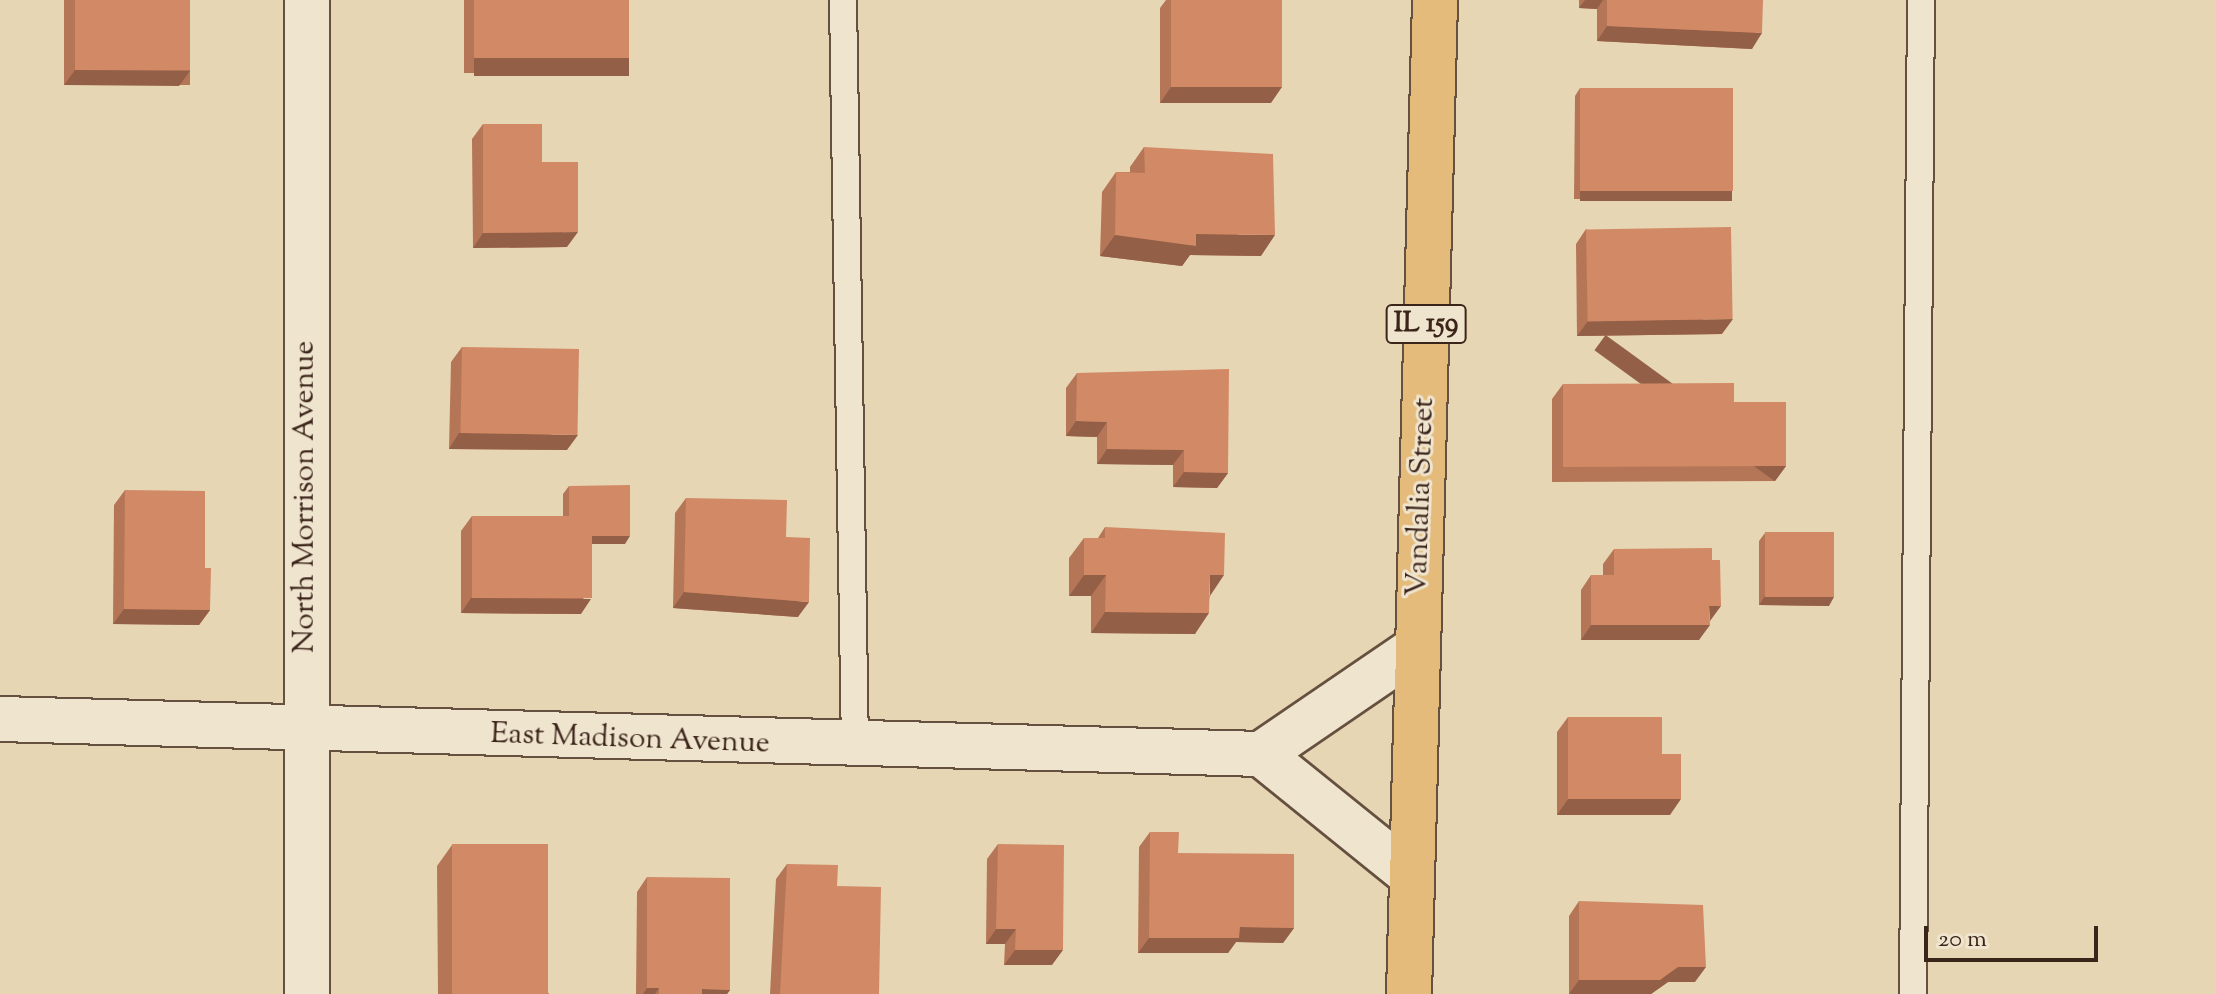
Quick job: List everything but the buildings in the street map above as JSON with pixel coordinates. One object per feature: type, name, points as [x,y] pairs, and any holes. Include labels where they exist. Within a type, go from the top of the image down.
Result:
[{"type":"main road","name":"Vandalia Street","points":[[1409,994],[1435,0]]},
{"type":"street","name":"North Morrison Avenue","points":[[307,0],[307,994]]},
{"type":"street","points":[[1412,876],[1261,754],[1418,647]]},
{"type":"street","name":"East Madison Avenue","points":[[0,719],[855,747],[1261,754]]},
{"type":"lane","points":[[843,0],[855,747]]},
{"type":"lane","points":[[1913,994],[1921,0]]}]
